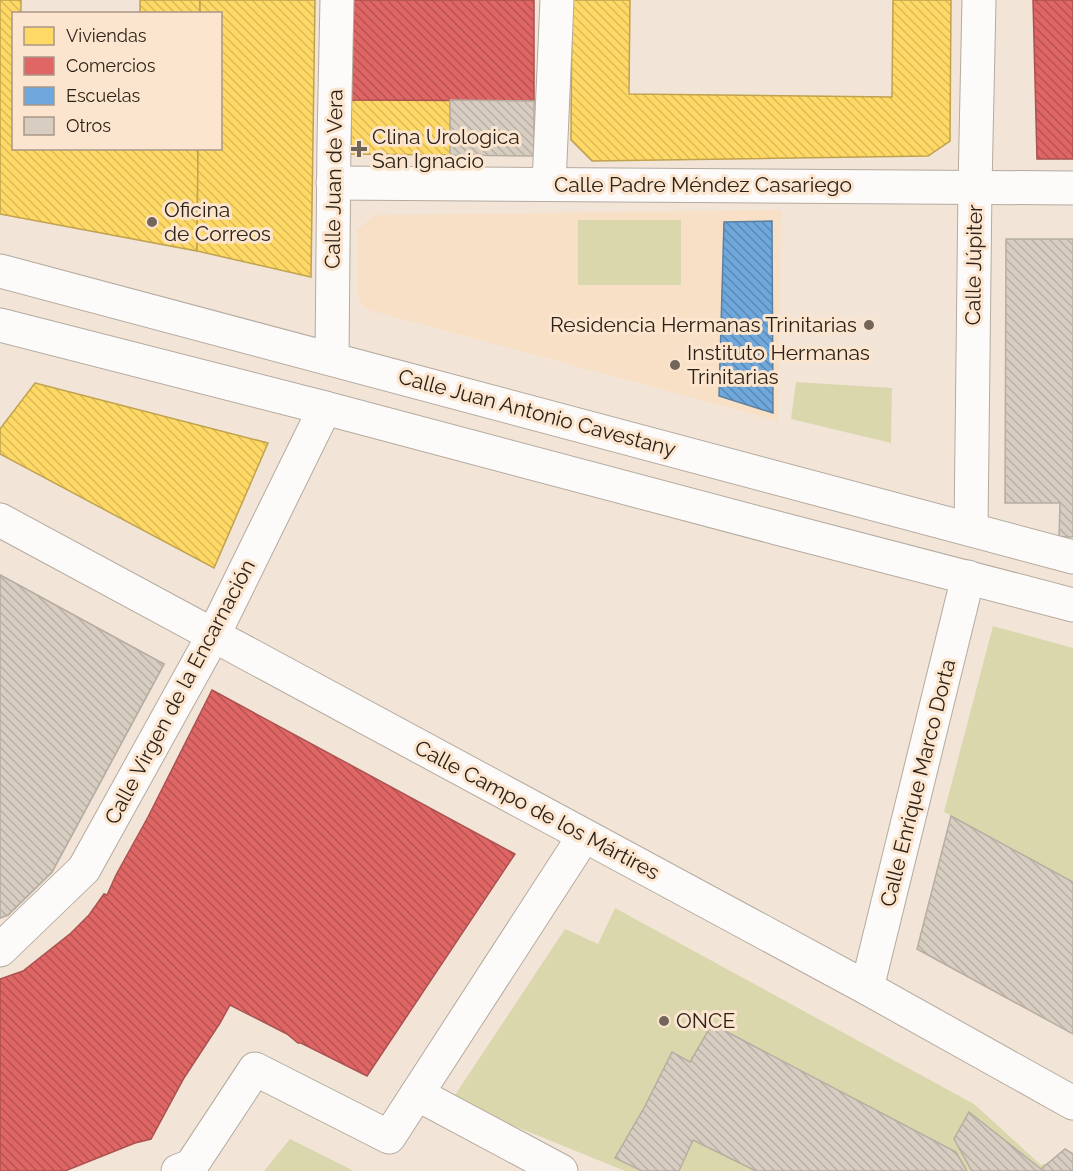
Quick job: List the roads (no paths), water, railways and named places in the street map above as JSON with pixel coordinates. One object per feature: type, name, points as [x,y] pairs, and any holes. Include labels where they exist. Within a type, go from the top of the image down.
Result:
[{"type":"street","name":"Calle Juan de Vera","points":[[332,358],[337,0]]},
{"type":"street","points":[[549,184],[557,0]]},
{"type":"street","name":"Calle Júpiter","points":[[971,530],[979,0]]},
{"type":"street","name":"Calle Padre Méndez Casariego","points":[[333,183],[1073,189]]},
{"type":"street","name":"Calle Juan Antonio Cavestany","points":[[0,271],[1073,557]]},
{"type":"street","points":[[2,329],[325,408],[1073,605]]},
{"type":"street","name":"Calle Virgen de la Encarnación","points":[[0,950],[84,869],[213,636],[325,408]]},
{"type":"street","name":"Calle Campo de los Mártires","points":[[0,520],[867,988],[1073,1103]]},
{"type":"street","name":"Calle Enrique Marco Dorta","points":[[867,988],[968,577]]},
{"type":"street","points":[[178,1171],[191,1166],[255,1069],[389,1137],[584,836]]},
{"type":"street","points":[[417,1095],[561,1171]]},
{"type":"place","name":"Clina Urologica San Ignacio","points":[[359,149]]},
{"type":"place","name":"Oficina de Correos","points":[[152,222]]},
{"type":"place","name":"Residencia Hermanas Trinitarias","points":[[869,325]]},
{"type":"place","name":"Instituto Hermanas Trinitarias","points":[[675,365]]},
{"type":"place","name":"ONCE","points":[[664,1021]]}]
